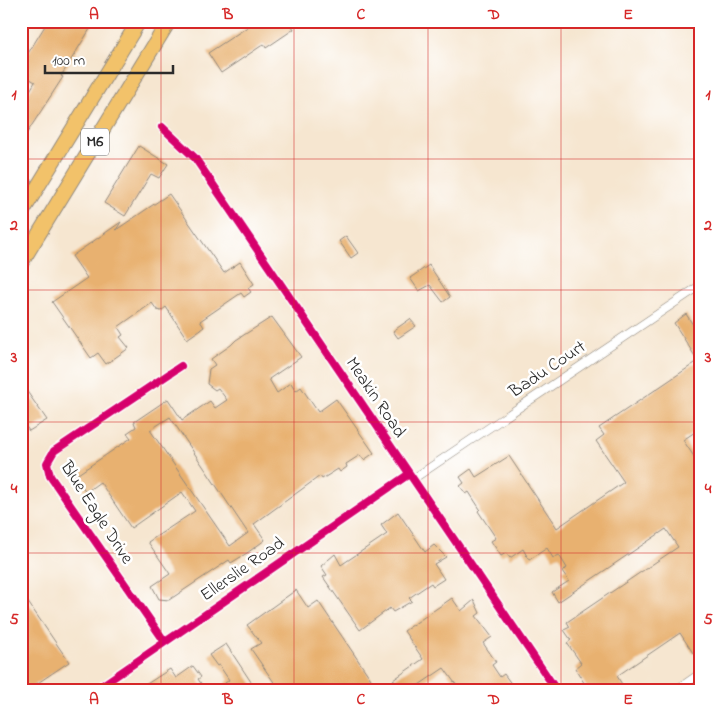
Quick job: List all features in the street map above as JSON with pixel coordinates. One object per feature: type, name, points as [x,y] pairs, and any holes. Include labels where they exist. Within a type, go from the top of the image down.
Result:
[{"type":"highway","name":"M6","points":[[21,214],[139,21]]},
{"type":"highway","name":"M6","points":[[21,263],[169,21]]},
{"type":"street","name":"Meakin Road","points":[[162,127],[195,158],[557,691]]},
{"type":"street","name":"Badu Court","points":[[411,477],[701,285]]},
{"type":"street","name":"Blue Eagle Drive","points":[[165,642],[50,476],[47,464],[54,451],[181,366]]},
{"type":"street","name":"Ellerslie Road","points":[[94,691],[411,477]]},
{"type":"street","points":[[675,691],[701,673]]},
{"type":"building","points":[[48,21],[95,21],[61,76],[63,77],[21,142],[21,90],[28,94],[35,82],[21,73],[21,51],[27,55]]},
{"type":"building","points":[[246,21],[289,21],[294,29],[266,48],[264,44],[221,73],[208,53],[249,26]]},
{"type":"building","points":[[139,146],[168,164],[159,178],[151,174],[125,216],[104,203]]},
{"type":"building","points":[[169,194],[224,273],[240,262],[254,284],[248,288],[251,292],[244,297],[241,293],[200,321],[204,327],[187,339],[166,307],[161,311],[157,310],[152,303],[118,327],[123,335],[120,337],[129,348],[106,364],[98,353],[91,358],[52,302],[87,278],[72,256],[121,222],[116,230]]},
{"type":"building","points":[[346,236],[358,253],[351,258],[339,241]]},
{"type":"building","points":[[429,265],[450,297],[443,302],[430,285],[419,291],[410,278]]},
{"type":"building","points":[[686,314],[701,337],[701,428],[683,440],[701,467],[701,648],[693,653],[680,633],[617,676],[626,691],[589,691],[575,668],[581,663],[567,643],[571,640],[564,630],[570,627],[567,622],[678,547],[666,529],[558,602],[552,592],[569,581],[562,571],[567,568],[559,555],[553,558],[547,548],[529,560],[523,549],[510,558],[506,553],[501,556],[491,541],[496,538],[478,511],[480,509],[469,492],[466,494],[460,486],[464,483],[460,477],[471,469],[476,477],[509,456],[557,528],[624,482],[596,441],[604,435],[599,428],[698,361],[674,323]]},
{"type":"building","points":[[272,317],[301,357],[269,379],[277,393],[291,383],[296,391],[301,387],[318,412],[336,399],[374,453],[364,460],[360,455],[346,464],[347,467],[340,472],[338,469],[322,479],[320,476],[254,524],[265,540],[247,553],[231,563],[229,560],[169,600],[159,599],[152,586],[170,574],[148,542],[195,511],[182,492],[131,528],[100,482],[86,492],[75,476],[131,438],[127,433],[136,427],[134,422],[168,399],[182,420],[210,401],[215,408],[227,400],[218,388],[215,390],[207,384],[209,369],[215,365],[211,359]],"holes":[[[170,417],[248,533],[230,546],[150,430]]]},
{"type":"building","points":[[410,319],[416,326],[398,338],[393,331]]},
{"type":"building","points":[[21,383],[47,420],[29,431],[21,419]]},
{"type":"building","points":[[398,512],[425,552],[434,545],[446,557],[434,564],[444,579],[433,586],[431,583],[409,598],[412,601],[393,612],[390,608],[360,630],[323,577],[327,575],[321,566],[335,554],[341,565],[387,534],[381,525]]},
{"type":"building","points":[[296,590],[308,608],[318,601],[379,691],[280,691],[251,649],[261,643],[247,625]]},
{"type":"building","points":[[21,592],[69,662],[26,691],[21,684]]},
{"type":"building","points":[[452,598],[461,611],[474,600],[480,613],[476,616],[492,637],[483,643],[496,662],[492,665],[500,677],[504,674],[512,685],[508,688],[510,691],[451,691],[457,686],[444,668],[410,691],[400,691],[393,680],[423,659],[404,631]]},
{"type":"building","points":[[226,644],[257,691],[230,691],[225,683],[229,680],[219,665],[217,666],[209,655]]},
{"type":"building","points":[[193,666],[201,677],[198,679],[206,691],[136,691],[170,669],[176,678]]},
{"type":"cycle path","points":[[162,127],[195,158],[557,691]]},
{"type":"cycle path","points":[[165,642],[50,476],[47,463],[54,451],[181,366]]},
{"type":"cycle path","points":[[94,691],[409,474]]}]
